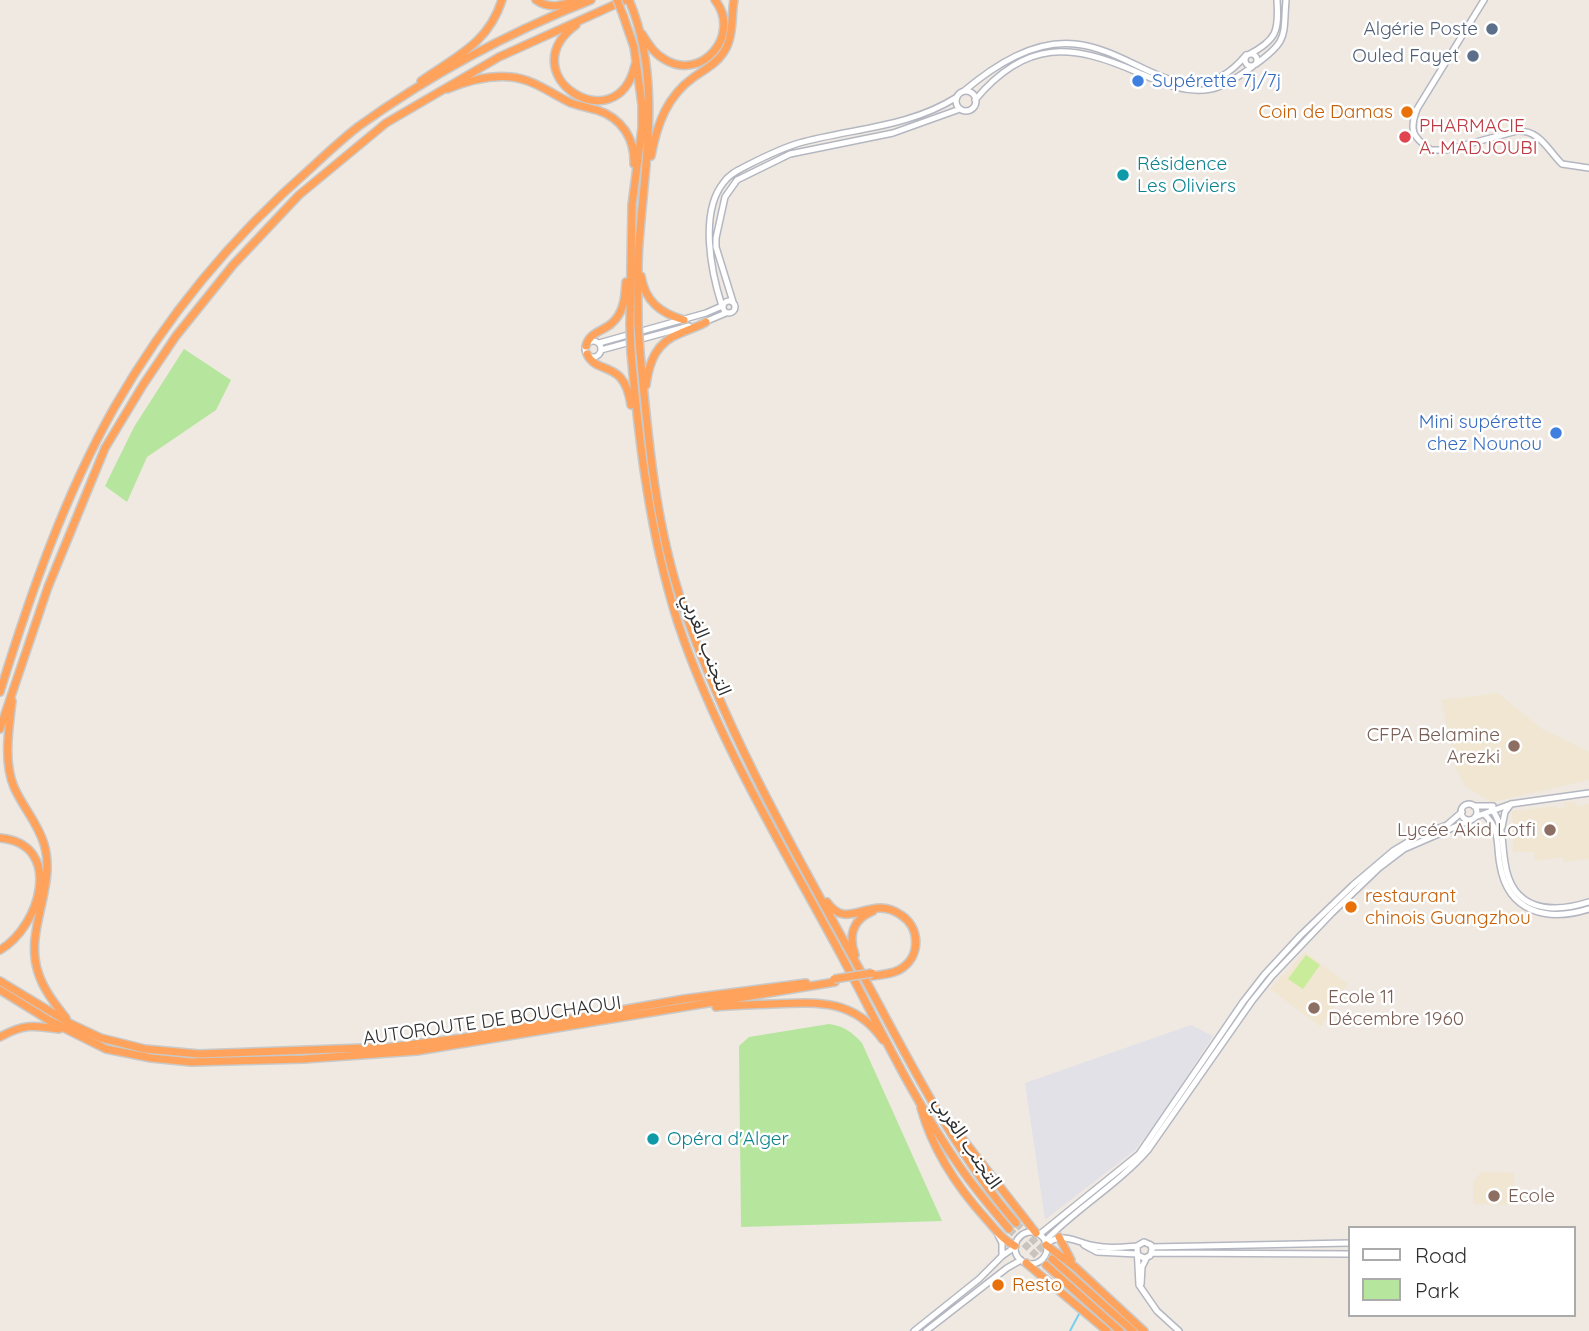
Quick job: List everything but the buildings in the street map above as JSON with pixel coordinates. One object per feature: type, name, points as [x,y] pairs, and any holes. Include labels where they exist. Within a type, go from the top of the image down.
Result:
[{"type":"highway","points":[[0,692],[47,554],[79,476],[114,408],[188,296],[220,257],[273,201],[359,127],[475,44],[495,21],[502,0]]},
{"type":"highway","points":[[536,0],[544,5],[554,6],[578,0]]},
{"type":"highway","points":[[359,127],[477,53],[591,0]]},
{"type":"highway","name":"التجنب الغربي","points":[[617,0],[636,61],[641,88],[642,128],[632,205],[631,254],[638,427],[649,501],[668,588],[704,688],[744,775],[918,1097],[959,1166],[1009,1229]]},
{"type":"highway","points":[[0,729],[48,587],[105,448],[176,336],[241,255],[299,195],[378,129],[499,57],[627,0]]},
{"type":"highway","name":"التجنب الغربي","points":[[627,0],[642,33],[650,87],[634,324]]},
{"type":"highway","points":[[642,33],[654,50],[667,61],[685,65],[700,63],[715,54],[724,32],[722,11],[715,0]]},
{"type":"highway","points":[[643,201],[654,136],[668,103],[685,83],[722,55],[730,36],[734,0]]},
{"type":"highway","points":[[590,15],[566,32],[559,42],[554,67],[560,82],[570,92],[597,103],[612,98],[625,89],[633,76],[636,61]]},
{"type":"highway","points":[[425,100],[476,80],[512,77],[529,81],[572,103],[599,111],[618,123],[630,136],[634,158],[632,205]]},
{"type":"highway","points":[[631,254],[622,310],[614,322],[590,337],[587,350],[591,361],[614,370],[624,380],[638,427]]},
{"type":"highway","points":[[639,259],[643,285],[652,303],[664,313],[684,320]]},
{"type":"highway","points":[[644,396],[649,367],[658,349],[674,336],[706,322]]},
{"type":"highway","name":"التجنب الغربي","points":[[636,352],[655,484],[672,567],[683,606],[714,687],[799,859],[870,977],[926,1091],[971,1167],[1016,1223]]},
{"type":"highway","points":[[13,688],[9,759],[14,786],[44,844],[47,867],[46,889],[36,930],[37,971],[70,1027]]},
{"type":"highway","points":[[0,838],[20,841],[30,850],[38,864],[40,881],[33,913],[20,933],[0,950]]},
{"type":"highway","points":[[799,859],[834,911],[848,915],[884,907],[903,915],[912,926],[916,939],[911,960],[899,970],[835,981]]},
{"type":"highway","points":[[885,911],[901,918],[907,924],[912,935],[912,947],[902,964],[870,977],[853,952],[851,934],[857,921],[864,915],[885,911]]},
{"type":"highway","name":"AUTOROUTE DE BOUCHAOUI","points":[[0,981],[106,1049],[191,1062],[417,1052],[835,981]]},
{"type":"highway","name":"AUTOROUTE DE BOUCHAOUI","points":[[0,990],[70,1027],[101,1038],[145,1049],[199,1054],[391,1047],[462,1038],[684,999],[835,981]]},
{"type":"highway","points":[[663,1012],[749,1005],[833,1004],[856,1013],[873,1027],[906,1076]]},
{"type":"highway","points":[[0,1037],[16,1028],[37,1025],[70,1027]]},
{"type":"highway","points":[[926,1091],[1038,1233]]},
{"type":"highway","points":[[918,1097],[933,1140],[952,1177],[997,1232],[1015,1247]]},
{"type":"highway","points":[[1059,1237],[1075,1267]]},
{"type":"highway","points":[[1046,1243],[1144,1331]]},
{"type":"highway","points":[[1052,1258],[1133,1331]]},
{"type":"highway","points":[[1023,1262],[1107,1331]]},
{"type":"highway","points":[[1046,1265],[1120,1331]]},
{"type":"street","points":[[726,313],[709,249],[708,233],[718,193],[728,177],[786,148],[808,141],[930,113],[957,97],[976,80],[1020,54],[1045,45],[1088,46],[1117,55],[1168,79],[1191,85],[1204,84],[1223,77],[1247,55],[1265,46],[1274,36],[1278,21],[1277,0]]},
{"type":"street","points":[[600,347],[706,322],[733,311],[735,306],[716,247],[716,238],[725,197],[737,180],[790,154],[893,133],[960,109],[971,109],[987,86],[1019,62],[1046,53],[1079,51],[1121,65],[1164,84],[1189,90],[1213,89],[1255,65],[1283,38],[1286,0]]},
{"type":"street","points":[[1484,0],[1417,109],[1411,124],[1415,137],[1431,150],[1446,150],[1517,131],[1533,132],[1562,164],[1589,167]]},
{"type":"street","points":[[1247,55],[1256,56],[1255,65]]},
{"type":"street","points":[[964,91],[972,93],[975,100]]},
{"type":"street","points":[[957,97],[960,109]]},
{"type":"street","points":[[600,347],[592,341],[587,350],[594,357],[600,347],[684,320],[722,306],[726,301],[733,302]]},
{"type":"street","points":[[914,1331],[1015,1247],[1022,1234],[1038,1233],[1139,1154],[1242,1002],[1264,975],[1353,885],[1393,851],[1418,836],[1447,825],[1466,806],[1491,808],[1589,793]]},
{"type":"street","points":[[1511,804],[1505,812],[1502,830],[1504,864],[1511,882],[1521,896],[1548,909],[1569,908],[1589,902]]},
{"type":"street","points":[[1473,819],[1477,810],[1474,806]]},
{"type":"street","points":[[1491,808],[1502,830]]},
{"type":"street","points":[[926,1331],[1011,1265],[1041,1260],[1046,1243],[1062,1224],[1135,1166],[1272,976],[1332,912],[1379,868],[1404,849],[1484,814],[1491,808]]},
{"type":"street","points":[[1462,812],[1463,817],[1473,819]]},
{"type":"street","points":[[1484,814],[1497,832],[1502,874],[1506,886],[1517,900],[1535,912],[1551,916],[1589,909]]},
{"type":"street","points":[[997,1232],[1002,1243],[1002,1256]]},
{"type":"street","points":[[1038,1233],[1046,1243]]},
{"type":"street","points":[[1046,1243],[1059,1237],[1097,1247],[1137,1247],[1144,1242],[1150,1252]]},
{"type":"street","points":[[1078,1241],[1097,1252],[1138,1255],[1238,1245],[1348,1243]]},
{"type":"street","points":[[1334,1254],[1335,1243]]},
{"type":"street","points":[[1323,1244],[1323,1254]]},
{"type":"street","points":[[1238,1245],[1238,1255]]},
{"type":"street","points":[[1249,1245],[1249,1255]]},
{"type":"street","points":[[1015,1247],[1023,1262]]},
{"type":"street","points":[[1137,1247],[1138,1279],[1142,1290],[1157,1311],[1179,1331]]},
{"type":"street","points":[[1150,1252],[1238,1255],[1348,1254]]},
{"type":"street","points":[[1142,1290],[1142,1269],[1150,1252]]},
{"type":"shaded area","name":"CFPA Belamine Arezki","points":[[1498,693],[1542,729],[1589,752],[1589,780],[1491,802],[1464,785],[1457,771],[1441,700]]},
{"type":"shaded area","name":"Lycée Akid Lotfi","points":[[1575,801],[1576,806],[1589,804],[1589,859],[1564,862],[1563,857],[1535,861],[1534,852],[1513,852],[1512,811],[1565,807],[1564,803]]},
{"type":"shaded area","name":"Ecole 11 Décembre 1960","points":[[1305,952],[1348,984],[1321,1027],[1270,989]]},
{"type":"shaded area","points":[[1191,1025],[1213,1036],[1158,1121],[1135,1150],[1045,1220],[1025,1083]]},
{"type":"shaded area","name":"Ecole","points":[[1481,1172],[1514,1173],[1515,1205],[1473,1204],[1473,1182]]},
{"type":"green space","points":[[184,349],[231,380],[216,410],[147,457],[127,502],[105,486],[134,427]]},
{"type":"green space","points":[[1306,955],[1320,965],[1303,989],[1288,979]]},
{"type":"green space","points":[[829,1024],[847,1030],[862,1043],[942,1221],[741,1227],[739,1046],[749,1037]]},
{"type":"waterway","points":[[1070,1331],[1079,1314]]},
{"type":"tunnel","points":[[1016,1223],[1052,1259]]},
{"type":"tunnel","points":[[1009,1229],[1046,1265]]},
{"type":"place","name":"Algérie Poste","points":[[1492,29]]},
{"type":"place","name":"Ouled Fayet","points":[[1473,56]]},
{"type":"place","name":"Supérette 7j/7j","points":[[1138,81]]},
{"type":"place","name":"Coin de Damas","points":[[1407,112]]},
{"type":"place","name":"PHARMACIE A. MADJOUBI","points":[[1405,137]]},
{"type":"place","name":"Résidence Les Oliviers","points":[[1123,175]]},
{"type":"place","name":"Mini supérette chez Nounou","points":[[1556,433]]},
{"type":"place","name":"CFPA Belamine Arezki","points":[[1514,746]]},
{"type":"place","name":"Lycée Akid Lotfi","points":[[1550,830]]},
{"type":"place","name":"restaurant chinois Guangzhou","points":[[1351,907]]},
{"type":"place","name":"Ecole 11 Décembre 1960","points":[[1314,1008]]},
{"type":"place","name":"Opéra d'Alger","points":[[653,1139]]},
{"type":"place","name":"Ecole","points":[[1494,1196]]},
{"type":"place","name":"Resto","points":[[998,1285]]}]
